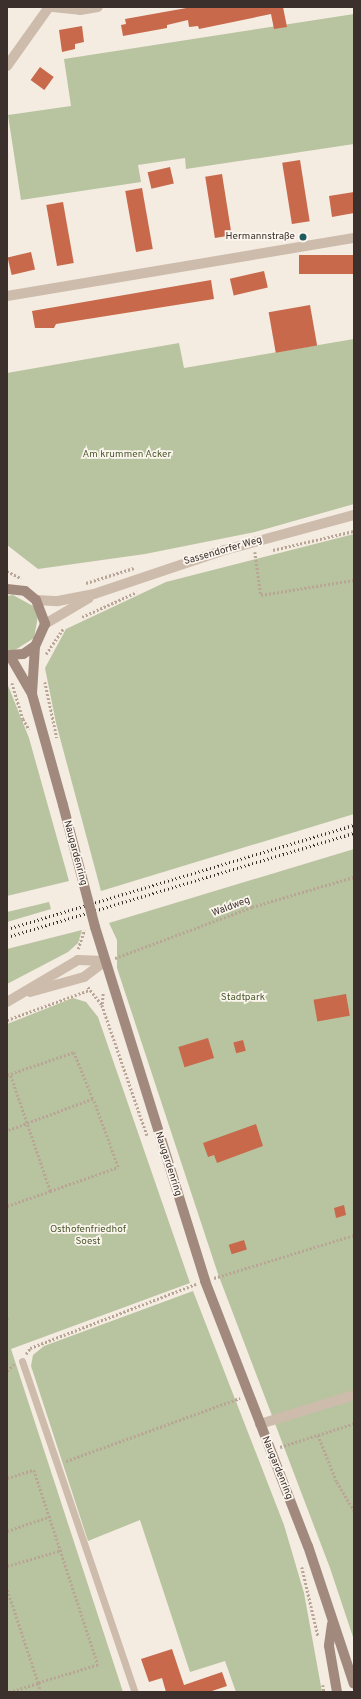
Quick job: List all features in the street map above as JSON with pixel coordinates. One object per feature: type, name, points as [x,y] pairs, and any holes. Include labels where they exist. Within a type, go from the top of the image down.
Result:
[{"type":"main road","points":[[8,588],[25,591],[36,600],[45,624],[35,646],[8,655]]},
{"type":"main road","name":"Naugardenring","points":[[32,694],[35,646]]},
{"type":"main road","name":"Naugardenring","points":[[8,655],[32,694],[95,927],[205,1281],[248,1396],[260,1424],[275,1449],[308,1546],[332,1624],[344,1646],[354,1684]]},
{"type":"main road","name":"Naugardenring","points":[[332,1624],[329,1646],[336,1692]]},
{"type":"main road","points":[[344,1646],[354,1661]]},
{"type":"street","points":[[7,66],[49,7]]},
{"type":"street","points":[[53,7],[80,10],[98,7]]},
{"type":"street","points":[[7,296],[354,238]]},
{"type":"street","name":"Sassendorfer Weg","points":[[36,600],[58,601],[94,594],[254,542],[354,515]]},
{"type":"street","name":"Sassendorfer Weg","points":[[45,624],[94,594]]},
{"type":"street","points":[[7,1002],[28,992],[78,960],[105,960]]},
{"type":"street","points":[[28,992],[84,977],[105,960]]},
{"type":"street","points":[[260,1424],[354,1395]]},
{"type":"lane","points":[[22,1361],[56,1464],[136,1692]]},
{"type":"path","points":[[254,542],[261,595],[354,580]]},
{"type":"path","points":[[78,619],[140,590]]},
{"type":"path","points":[[65,625],[72,622]]},
{"type":"path","points":[[44,676],[53,721]]},
{"type":"path","points":[[10,677],[22,719],[29,728]]},
{"type":"path","name":"Waldweg","points":[[118,963],[116,958],[252,907],[354,877]]},
{"type":"path","points":[[84,930],[84,938]]},
{"type":"path","points":[[7,1020],[89,990]]},
{"type":"path","points":[[7,1206],[50,1191],[118,1167],[74,1052],[9,1075],[28,1124],[50,1191]]},
{"type":"path","points":[[7,1131],[93,1099]]},
{"type":"path","points":[[22,1361],[30,1348],[205,1281],[354,1235]]},
{"type":"path","points":[[214,1270],[219,1285]]},
{"type":"path","points":[[7,1362],[8,1366]]},
{"type":"path","points":[[56,1464],[248,1396]]},
{"type":"path","points":[[275,1449],[354,1423]]},
{"type":"path","points":[[318,1435],[337,1482],[354,1510]]},
{"type":"path","points":[[275,1449],[277,1440]]},
{"type":"path","points":[[275,1449],[283,1454]]},
{"type":"path","points":[[7,1478],[34,1470],[51,1516],[98,1665],[9,1692]]},
{"type":"path","points":[[7,1530],[51,1516]]},
{"type":"path","points":[[7,1566],[62,1550]]},
{"type":"path","points":[[7,1590],[41,1692]]},
{"type":"green space","points":[[354,14],[354,144],[186,169],[185,158],[138,165],[141,182],[21,200],[8,115],[71,106],[64,59]]},
{"type":"green space","name":"Am krummen Acker","points":[[354,339],[354,504],[255,532],[145,554],[38,569],[7,545],[7,373],[179,343],[184,368]]},
{"type":"green space","points":[[354,534],[354,814],[101,891],[56,723],[45,668],[66,629],[166,582]]},
{"type":"green space","points":[[13,595],[33,606],[38,616],[34,638],[15,650],[7,650],[7,596]]},
{"type":"green space","points":[[7,683],[29,738],[69,881],[7,896]]},
{"type":"green space","name":"Stadtpark","points":[[354,849],[354,1640],[330,1568],[218,1274],[117,968],[117,940],[109,923]]},
{"type":"green space","points":[[49,902],[51,909],[7,922],[7,912]]},
{"type":"green space","points":[[82,930],[78,943],[68,952],[7,984],[7,949]]},
{"type":"green space","name":"Osthofenfriedhof Soest","points":[[73,998],[86,1002],[98,1017],[190,1283],[11,1349],[123,1692],[7,1692],[7,1024]]},
{"type":"green space","points":[[193,1291],[284,1525],[304,1593],[322,1692],[236,1692],[225,1661],[190,1672],[140,1520],[88,1541],[31,1366],[33,1355],[44,1346]]},
{"type":"building","points":[[192,7],[283,7],[287,27],[274,29],[271,14],[199,29],[198,26],[189,27],[188,20],[167,25],[167,28],[123,36],[121,25],[126,24],[125,19]]},
{"type":"building","points":[[82,26],[84,42],[75,44],[75,49],[62,52],[59,30]]},
{"type":"building","points":[[40,67],[54,77],[44,90],[31,80]]},
{"type":"building","points":[[300,160],[310,221],[292,224],[282,163]]},
{"type":"building","points":[[170,167],[174,184],[151,189],[148,172]]},
{"type":"building","points":[[222,174],[232,235],[215,238],[205,177]]},
{"type":"building","points":[[142,188],[153,249],[136,252],[125,191]]},
{"type":"building","points":[[354,192],[354,213],[332,217],[329,196]]},
{"type":"building","points":[[63,202],[74,263],[57,266],[46,205]]},
{"type":"building","points":[[31,252],[35,270],[12,275],[8,257]]},
{"type":"building","points":[[299,255],[354,255],[354,274],[299,274]]},
{"type":"building","points":[[264,271],[268,288],[234,295],[230,279]]},
{"type":"building","points":[[211,280],[214,299],[56,324],[54,328],[35,328],[32,311]]},
{"type":"building","points":[[310,305],[317,345],[276,353],[269,312]]},
{"type":"building","points":[[346,994],[350,1016],[317,1021],[314,1000]]},
{"type":"building","points":[[208,1038],[214,1058],[184,1067],[178,1047]]},
{"type":"building","points":[[243,1040],[246,1051],[236,1053],[233,1043]]},
{"type":"building","points":[[256,1124],[263,1146],[217,1163],[214,1155],[208,1157],[203,1143]]},
{"type":"building","points":[[344,1205],[346,1215],[336,1218],[334,1208]]},
{"type":"building","points":[[244,1240],[247,1250],[232,1254],[229,1245]]},
{"type":"building","points":[[172,1649],[184,1685],[222,1672],[227,1686],[209,1692],[166,1692],[162,1678],[149,1682],[141,1659]]},
{"type":"railway","points":[[7,929],[354,825]]},
{"type":"railway","points":[[7,937],[354,833]]},
{"type":"place","name":"Hermannstraße","points":[[303,237]]}]
